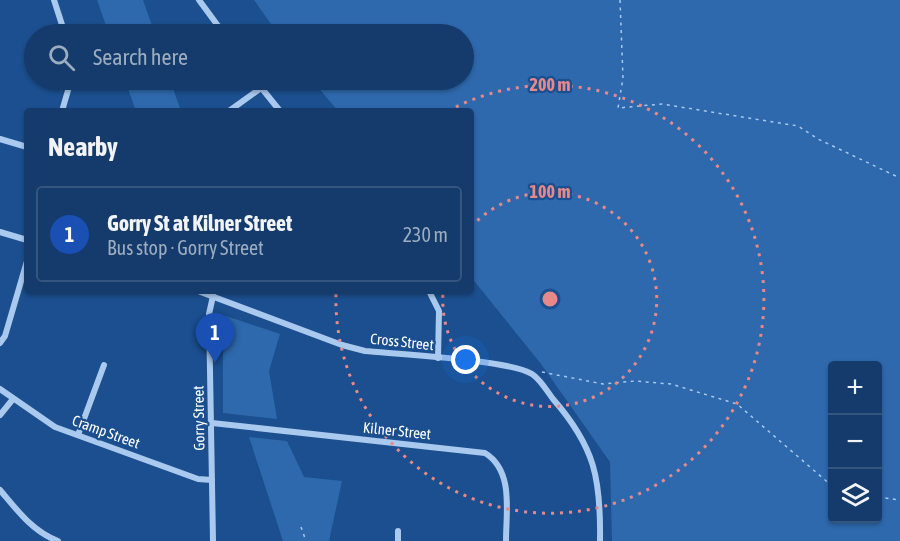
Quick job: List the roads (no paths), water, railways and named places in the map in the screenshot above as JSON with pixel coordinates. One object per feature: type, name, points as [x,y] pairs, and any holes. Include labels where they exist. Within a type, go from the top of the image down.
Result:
[{"type":"street","points":[[54,0],[62,24]]},
{"type":"street","points":[[200,0],[217,24]]},
{"type":"street","points":[[63,108],[68,90]]},
{"type":"street","points":[[233,108],[258,90]]},
{"type":"street","points":[[263,90],[278,108]]},
{"type":"street","points":[[0,140],[24,146]]},
{"type":"street","points":[[0,232],[24,239]]},
{"type":"street","points":[[0,343],[5,336],[24,271]]},
{"type":"street","name":"Cross Street","points":[[207,294],[342,345],[507,367],[532,374],[584,438],[592,457],[600,507],[600,541]]},
{"type":"street","points":[[430,294],[439,311],[438,358]]},
{"type":"street","name":"Gorry Street","points":[[213,296],[209,314],[213,541]]},
{"type":"street","points":[[78,435],[104,365]]},
{"type":"street","name":"Cramp Street","points":[[0,389],[55,427],[198,479],[212,480]]},
{"type":"street","points":[[0,415],[13,399]]},
{"type":"street","name":"Kilner Street","points":[[212,423],[485,453],[496,460],[505,483],[506,541]]},
{"type":"street","points":[[0,490],[29,523],[45,536],[58,541]]},
{"type":"street","points":[[398,531],[398,541]]},
{"type":"place","name":"Gorry St at Kilner Street","points":[[215,363]]}]
